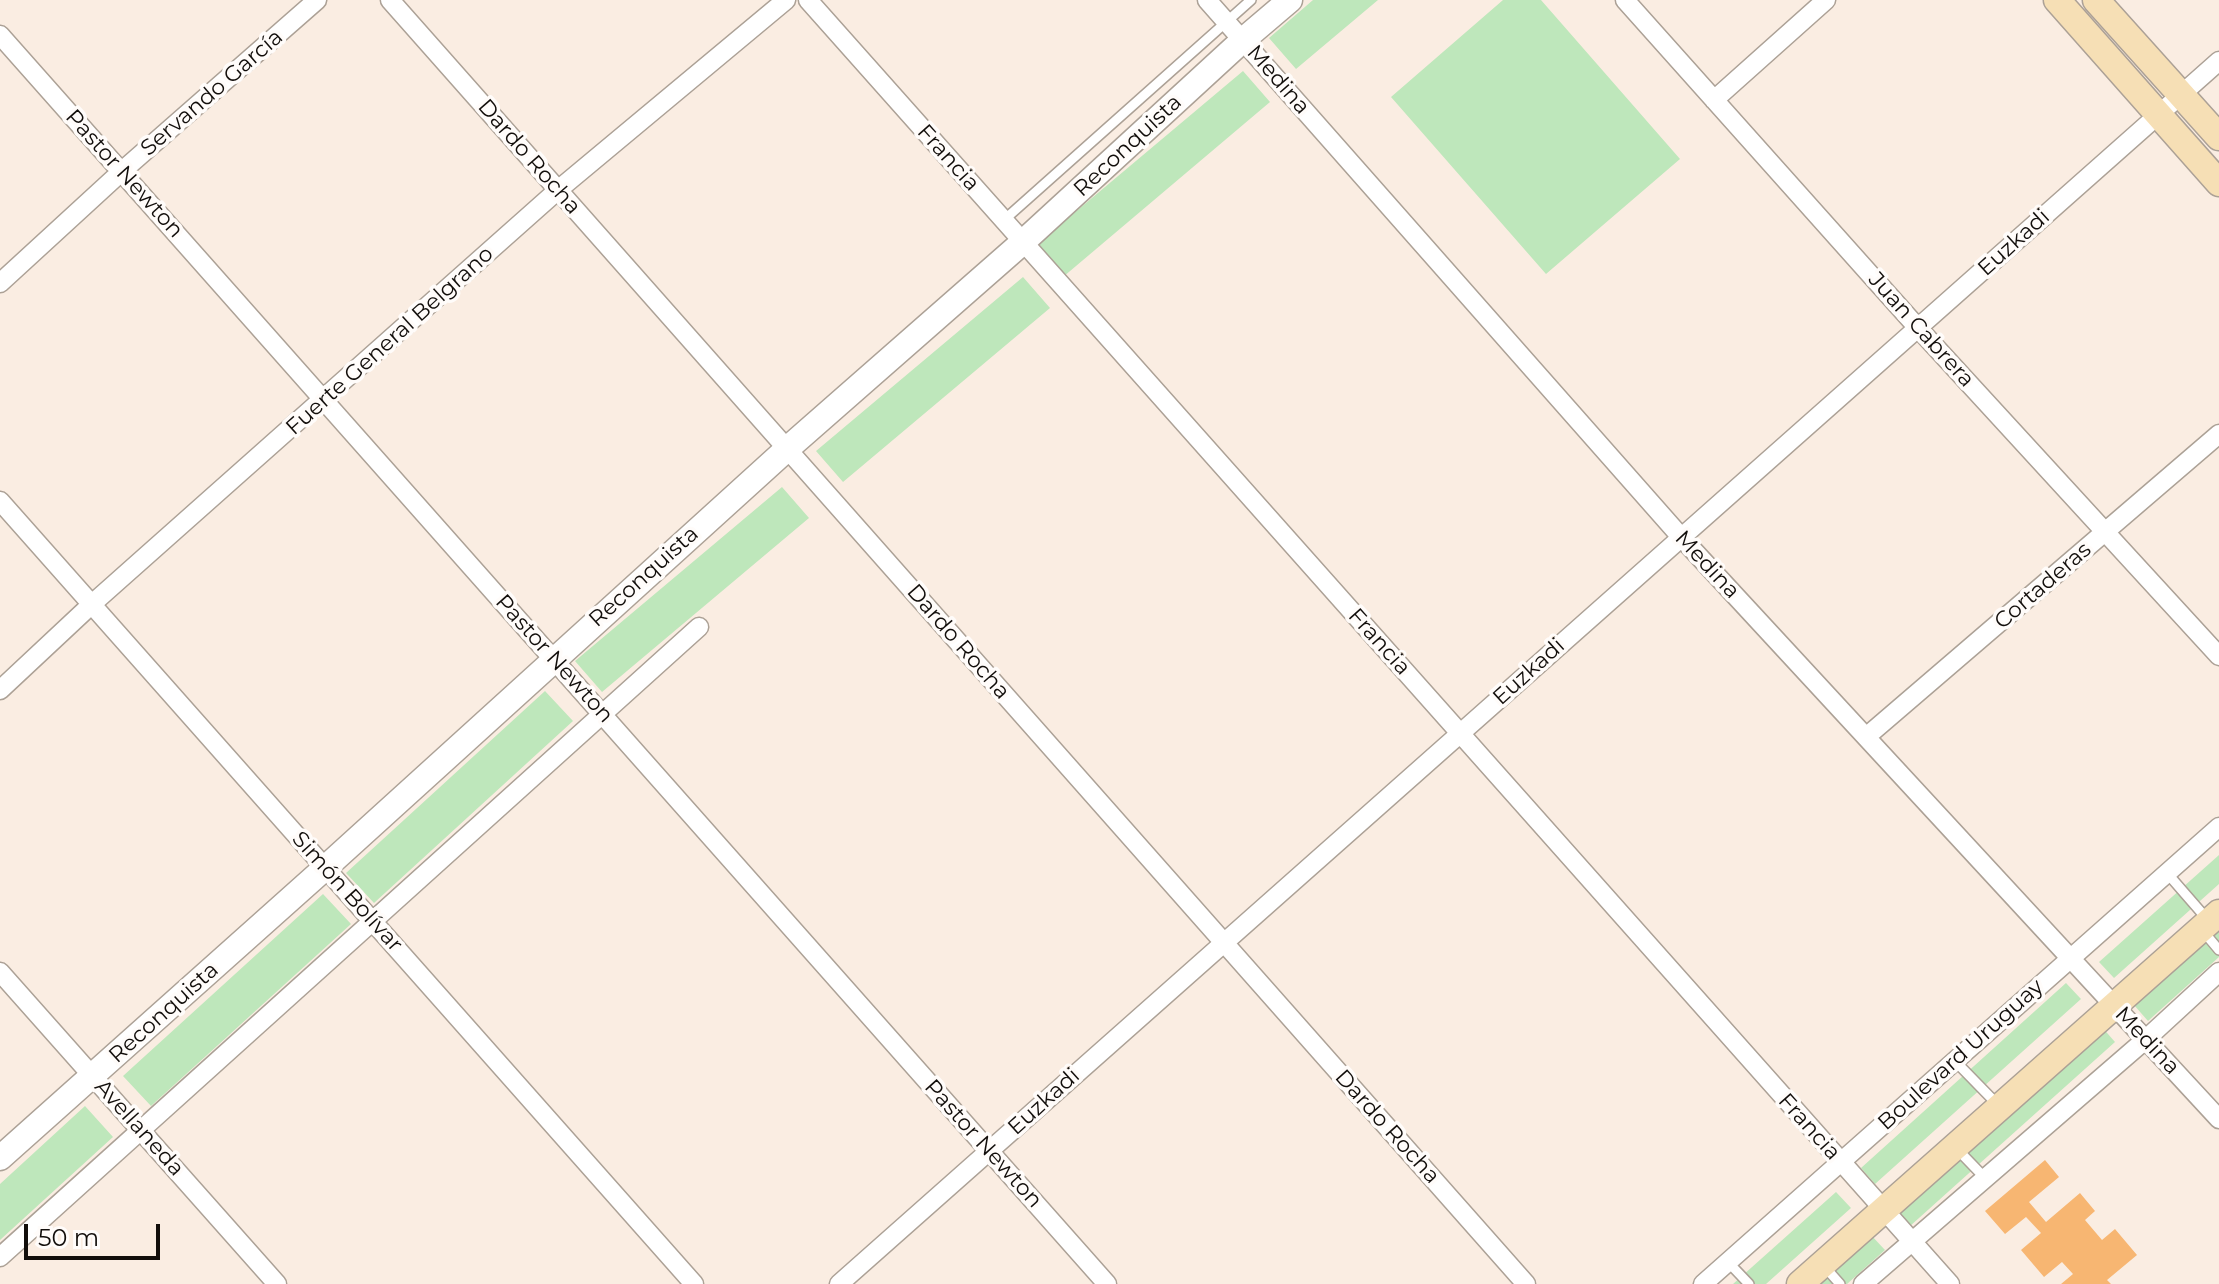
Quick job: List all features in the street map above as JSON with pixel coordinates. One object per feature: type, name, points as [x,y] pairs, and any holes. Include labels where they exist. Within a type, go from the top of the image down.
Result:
[{"type":"main road","points":[[2057,0],[2219,183]]},
{"type":"main road","points":[[2096,0],[2219,137]]},
{"type":"main road","points":[[1800,1284],[2210,921]]},
{"type":"street","name":"Servando García","points":[[0,283],[317,0]]},
{"type":"street","name":"Dardo Rocha","points":[[390,0],[1526,1284]]},
{"type":"street","name":"Fuerte General Belgrano","points":[[0,690],[92,604],[558,190],[786,0]]},
{"type":"street","name":"Francia","points":[[808,0],[1950,1284]]},
{"type":"street","name":"Medina","points":[[1207,0],[1681,537],[2219,1119]]},
{"type":"street","name":"Reconquista","points":[[0,1158],[787,449],[1023,242],[1235,31],[1290,0]]},
{"type":"street","name":"Juan Cabrera","points":[[1625,0],[1918,328],[2219,656]]},
{"type":"street","points":[[1714,100],[1826,0]]},
{"type":"street","name":"Pastor Newton","points":[[0,35],[1107,1284]]},
{"type":"street","name":"Euzkadi","points":[[839,1284],[2219,61]]},
{"type":"street","name":"Cortaderas","points":[[1866,737],[2219,434]]},
{"type":"street","name":"Simón Bolívar","points":[[0,501],[694,1284]]},
{"type":"street","points":[[0,1257],[699,627]]},
{"type":"street","name":"Boulevard Uruguay","points":[[1703,1284],[2219,827]]},
{"type":"street","name":"Avellaneda","points":[[0,972],[277,1284]]},
{"type":"street","points":[[1863,1284],[2219,972]]},
{"type":"lane","points":[[1004,220],[1235,31],[1251,0]]},
{"type":"lane","points":[[2167,873],[2210,921],[2219,950]]},
{"type":"lane","points":[[1955,1061],[2000,1107]]},
{"type":"lane","points":[[1955,1147],[1985,1178]]},
{"type":"lane","points":[[1728,1262],[1749,1284]]},
{"type":"lane","points":[[1822,1264],[1840,1284]]},
{"type":"green space","points":[[1313,0],[1378,0],[1296,69],[1269,38]]},
{"type":"green space","points":[[1503,0],[1541,0],[1680,159],[1546,274],[1391,97]]},
{"type":"green space","points":[[1243,71],[1270,102],[1063,277],[1036,245]]},
{"type":"green space","points":[[1023,277],[1050,308],[843,482],[816,451]]},
{"type":"green space","points":[[782,487],[809,518],[602,692],[575,661]]},
{"type":"green space","points":[[545,691],[573,721],[374,903],[346,873]]},
{"type":"green space","points":[[2219,855],[2219,884],[2114,978],[2099,962]]},
{"type":"green space","points":[[323,894],[351,924],[151,1106],[123,1076]]},
{"type":"green space","points":[[2219,928],[2219,957],[2148,1021],[2134,1005]]},
{"type":"green space","points":[[2066,983],[2081,999],[1875,1184],[1861,1168]]},
{"type":"green space","points":[[2101,1026],[2115,1042],[1909,1227],[1895,1211]]},
{"type":"green space","points":[[85,1106],[113,1137],[0,1240],[0,1184]]},
{"type":"green space","points":[[1836,1192],[1851,1208],[1766,1284],[1733,1284]]},
{"type":"green space","points":[[1870,1234],[1885,1250],[1847,1284],[1815,1284]]},
{"type":"building","points":[[2045,1160],[2059,1177],[2029,1202],[2046,1222],[2080,1193],[2095,1211],[2085,1220],[2102,1240],[2115,1229],[2137,1255],[2107,1280],[2111,1284],[2061,1284],[2073,1274],[2062,1262],[2044,1277],[2021,1250],[2041,1233],[2026,1217],[2005,1234],[1985,1211]]}]
